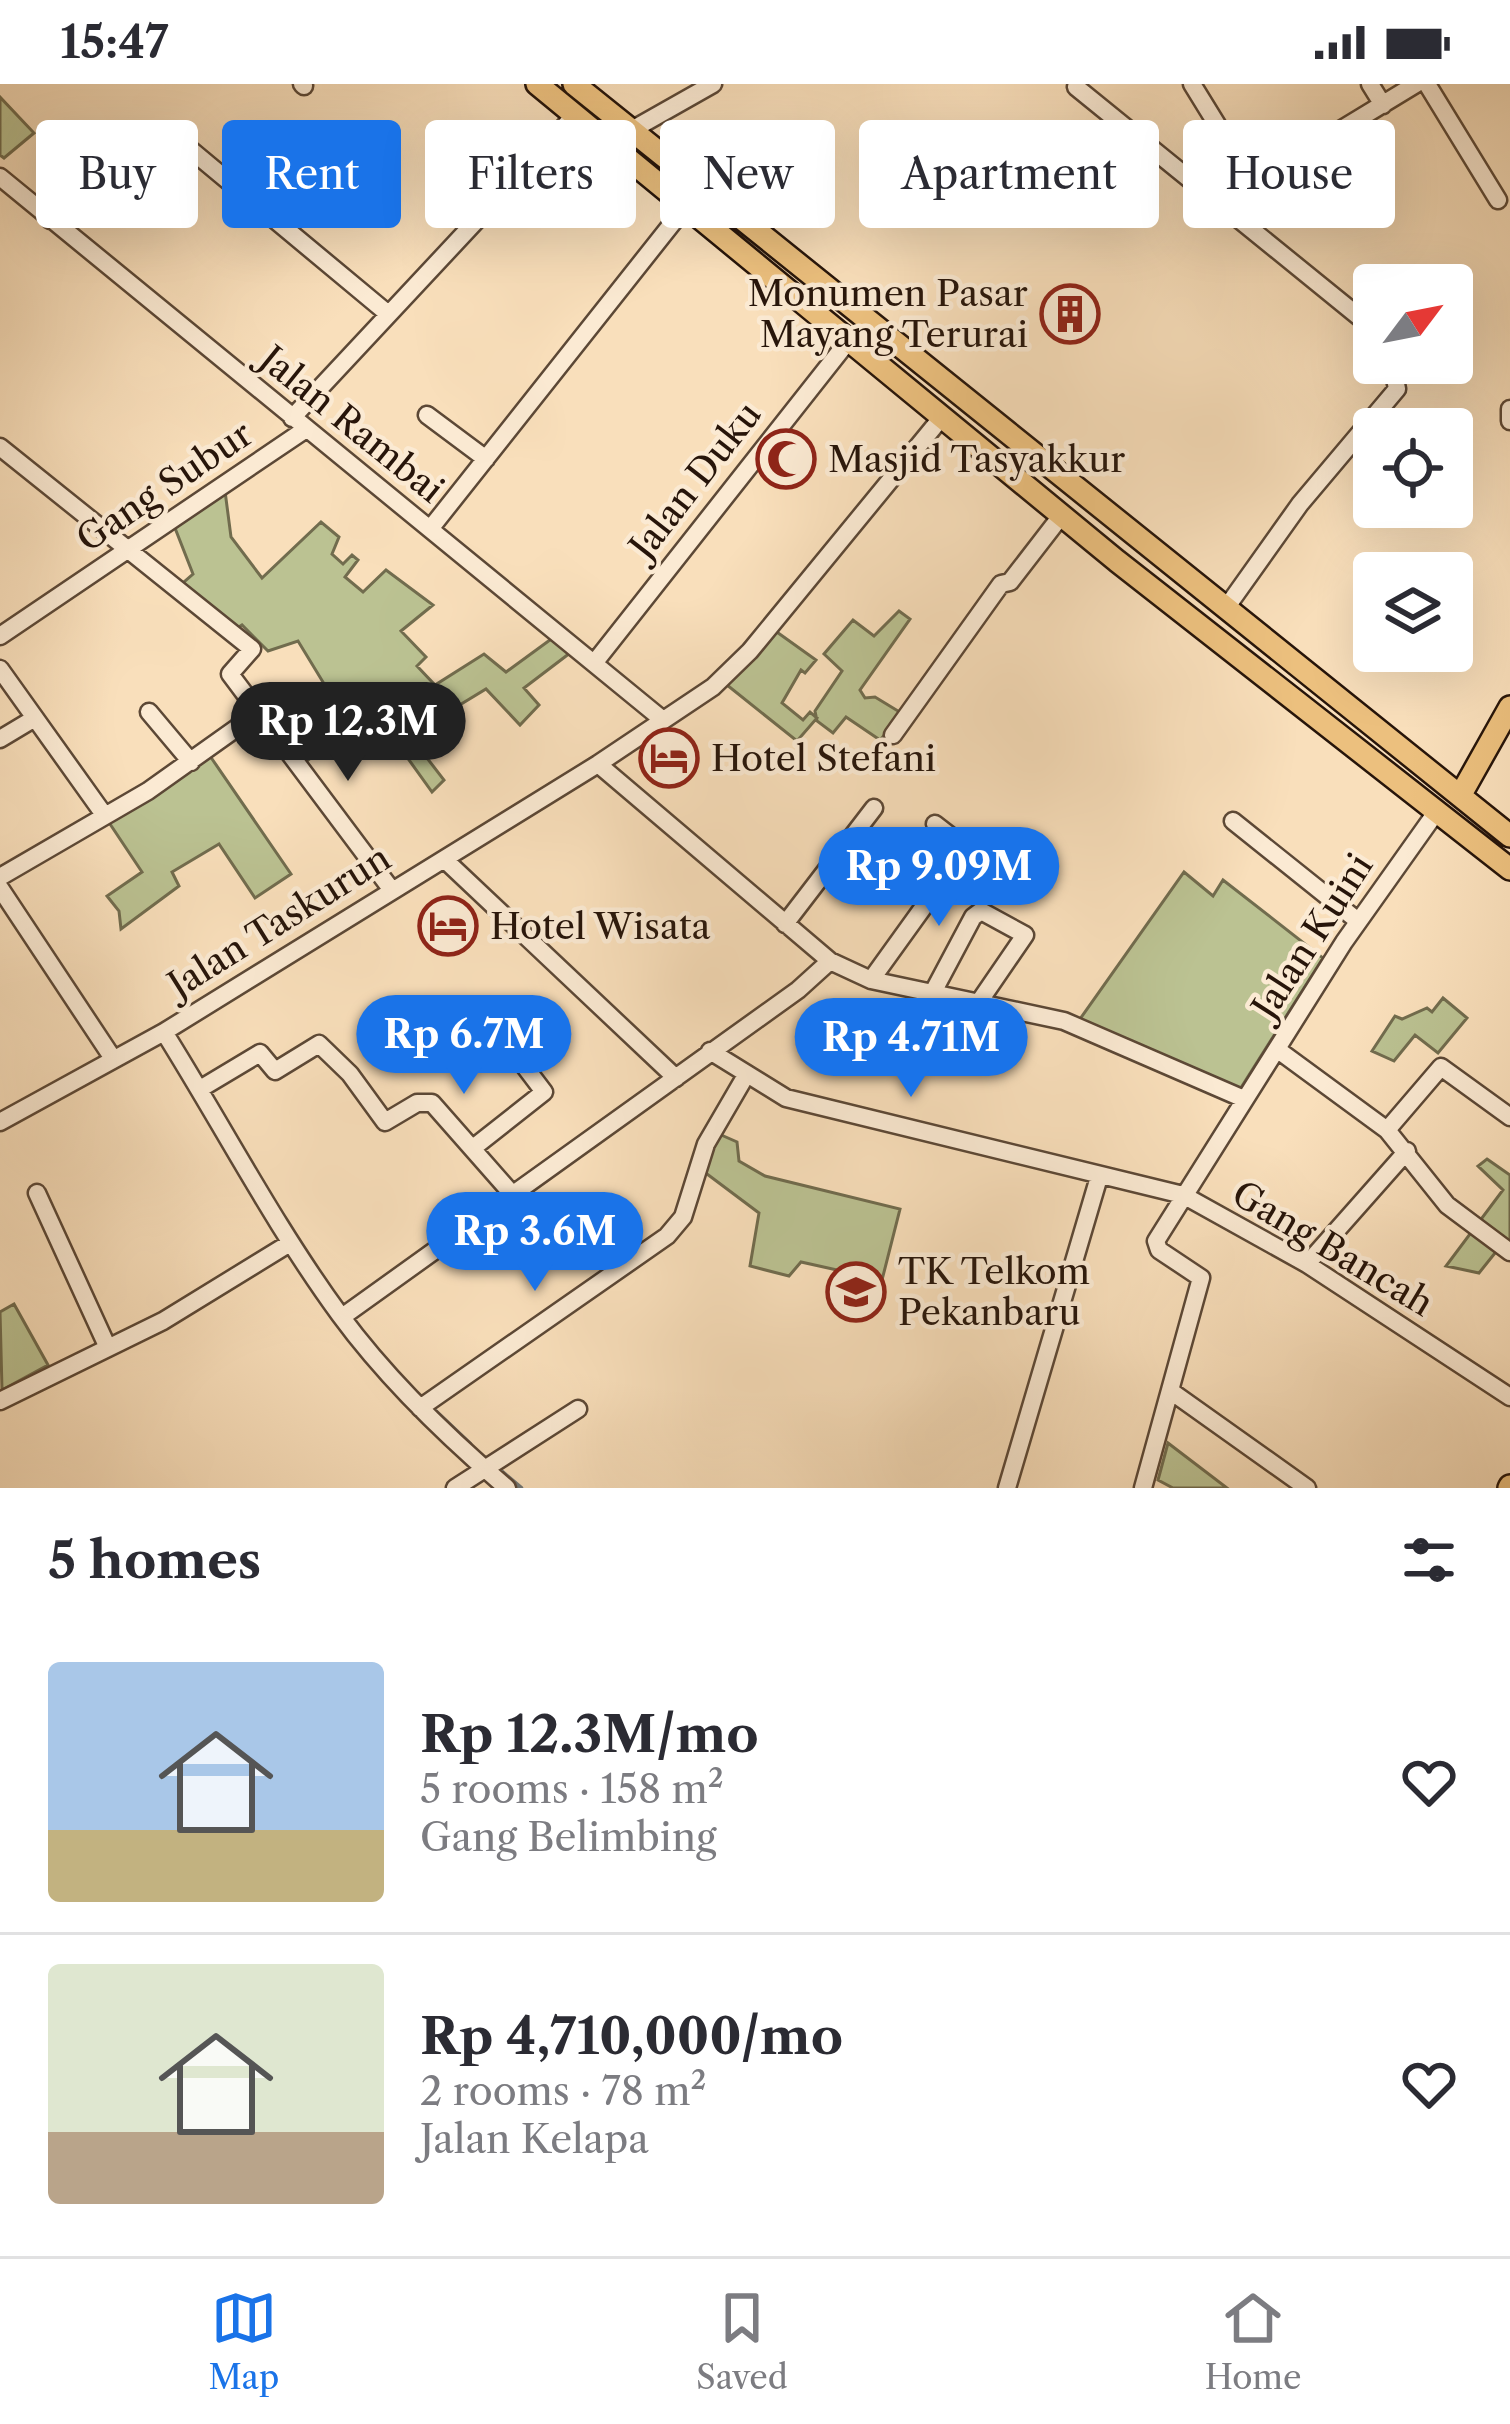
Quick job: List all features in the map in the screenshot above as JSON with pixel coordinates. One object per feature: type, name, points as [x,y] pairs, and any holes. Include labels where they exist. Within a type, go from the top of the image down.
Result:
[{"type":"main road","points":[[537,84],[660,185]]},
{"type":"main road","points":[[574,84],[617,120]]},
{"type":"main road","points":[[636,136],[1510,836]]},
{"type":"main road","points":[[713,228],[1061,515],[1510,869]]},
{"type":"main road","points":[[1460,796],[1510,707]]},
{"type":"street","points":[[636,128],[713,84]]},
{"type":"street","points":[[1192,84],[1214,120]]},
{"type":"street","points":[[1370,84],[1383,104]]},
{"type":"street","points":[[1357,120],[1416,84]]},
{"type":"street","points":[[1427,84],[1498,200]]},
{"type":"street","points":[[1076,87],[1183,174]]},
{"type":"street","name":"Gang Subur","points":[[0,636],[127,551],[299,424],[387,313],[575,115]]},
{"type":"street","points":[[198,156],[387,313]]},
{"type":"street","name":"Jalan Rambai","points":[[0,177],[36,208]]},
{"type":"street","name":"Jalan Rambai","points":[[60,228],[664,720]]},
{"type":"street","points":[[430,529],[669,228]]},
{"type":"street","points":[[1249,228],[1353,311]]},
{"type":"street","name":"Jalan Duku","points":[[595,662],[849,340]]},
{"type":"street","points":[[1226,608],[1300,504],[1396,384]]},
{"type":"street","points":[[1510,409],[1510,421]]},
{"type":"street","points":[[427,415],[486,459]]},
{"type":"street","name":"Jalan Taskurun","points":[[0,1122],[164,1032],[598,764],[713,686],[750,651],[942,417]]},
{"type":"street","points":[[0,447],[252,649],[230,674],[262,710],[391,890]]},
{"type":"street","points":[[893,735],[1001,584],[1010,582],[1061,515]]},
{"type":"street","points":[[0,669],[105,816]]},
{"type":"street","points":[[0,877],[190,763],[262,710]]},
{"type":"street","points":[[149,712],[190,763]]},
{"type":"street","points":[[0,739],[35,718]]},
{"type":"street","points":[[598,764],[830,961],[871,980],[932,996],[1064,1021],[1244,1099]]},
{"type":"street","points":[[785,924],[874,808]]},
{"type":"street","name":"Jalan Kuini","points":[[1172,1391],[1201,1278],[1159,1250],[1156,1241],[1358,922],[1437,812]]},
{"type":"street","points":[[1233,821],[1358,922]]},
{"type":"street","points":[[871,980],[966,848],[935,824]]},
{"type":"street","points":[[444,859],[676,1078]]},
{"type":"street","points":[[0,888],[112,1058]]},
{"type":"street","points":[[932,996],[973,917],[981,911],[1025,935],[977,1005]]},
{"type":"street","points":[[342,1317],[798,990],[830,961]]},
{"type":"street","points":[[164,1032],[290,1243],[342,1317],[421,1408],[506,1488]]},
{"type":"street","points":[[200,1089],[260,1053],[274,1071],[319,1044],[350,1074],[385,1122],[425,1101],[513,1195]]},
{"type":"street","points":[[1277,1050],[1388,1130],[1447,1205],[1510,1252]]},
{"type":"street","name":"Gang Bancah","points":[[710,1052],[786,1098],[1183,1195],[1307,1264],[1510,1397]]},
{"type":"street","points":[[473,1148],[544,1092],[519,1059]]},
{"type":"street","points":[[1388,1130],[1441,1067],[1510,1117]]},
{"type":"street","points":[[421,1408],[645,1253],[683,1217],[706,1144],[745,1077]]},
{"type":"street","points":[[1307,1264],[1407,1151]]},
{"type":"street","points":[[1007,1488],[1099,1177]]},
{"type":"street","points":[[37,1193],[108,1348]]},
{"type":"street","points":[[0,1401],[108,1348],[290,1243]]},
{"type":"street","points":[[1143,1488],[1172,1391],[1307,1488]]},
{"type":"street","points":[[454,1488],[578,1409]]},
{"type":"green space","points":[[0,97],[34,133],[4,158],[0,155]]},
{"type":"green space","points":[[225,491],[231,537],[262,578],[321,522],[339,537],[332,554],[343,564],[352,555],[358,560],[345,577],[363,592],[386,570],[433,605],[401,631],[426,657],[417,666],[435,685],[484,654],[506,672],[554,637],[570,653],[524,688],[539,705],[520,725],[486,689],[458,706],[463,714],[420,749],[444,780],[432,792],[376,714],[305,762],[275,720],[326,687],[298,641],[268,651],[242,625],[231,632],[176,589],[193,574],[175,528]]},
{"type":"green space","points":[[899,611],[910,619],[860,690],[865,698],[875,697],[903,714],[880,740],[846,717],[833,733],[817,721],[815,711],[842,671],[824,654],[853,620],[874,636]]},
{"type":"green space","points":[[774,630],[816,660],[805,673],[801,670],[782,703],[803,720],[810,712],[817,718],[797,741],[727,685]]},
{"type":"green space","points":[[210,756],[291,874],[255,898],[219,844],[172,872],[179,886],[121,929],[119,911],[107,896],[142,872],[108,821]]},
{"type":"green space","points":[[1184,872],[1213,896],[1223,880],[1323,958],[1237,1094],[1080,1019]]},
{"type":"green space","points":[[1443,998],[1467,1018],[1438,1053],[1415,1035],[1394,1061],[1372,1051],[1395,1016],[1402,1019],[1427,1008],[1432,1012]]},
{"type":"green space","points":[[719,1134],[737,1142],[739,1161],[765,1176],[900,1209],[882,1280],[801,1262],[789,1276],[750,1266],[759,1213],[703,1171]]},
{"type":"green space","points":[[1487,1159],[1510,1175],[1510,1247],[1503,1243],[1479,1273],[1446,1266],[1503,1190],[1478,1166]]},
{"type":"green space","points":[[14,1304],[48,1365],[2,1390],[0,1312]]},
{"type":"green space","points":[[1168,1443],[1227,1488],[1173,1488],[1158,1480]]},
{"type":"waterway","points":[[431,1407],[470,1444]]},
{"type":"waterway","points":[[501,1471],[521,1488]]},
{"type":"place","name":"Monumen Pasar Mayang Terurai","points":[[1070,314]]},
{"type":"place","name":"Masjid Tasyakkur","points":[[786,459]]},
{"type":"place","name":"Hotel Stefani","points":[[669,758]]},
{"type":"place","name":"Hotel Wisata","points":[[448,926]]},
{"type":"place","name":"TK Telkom Pekanbaru","points":[[856,1292]]}]
